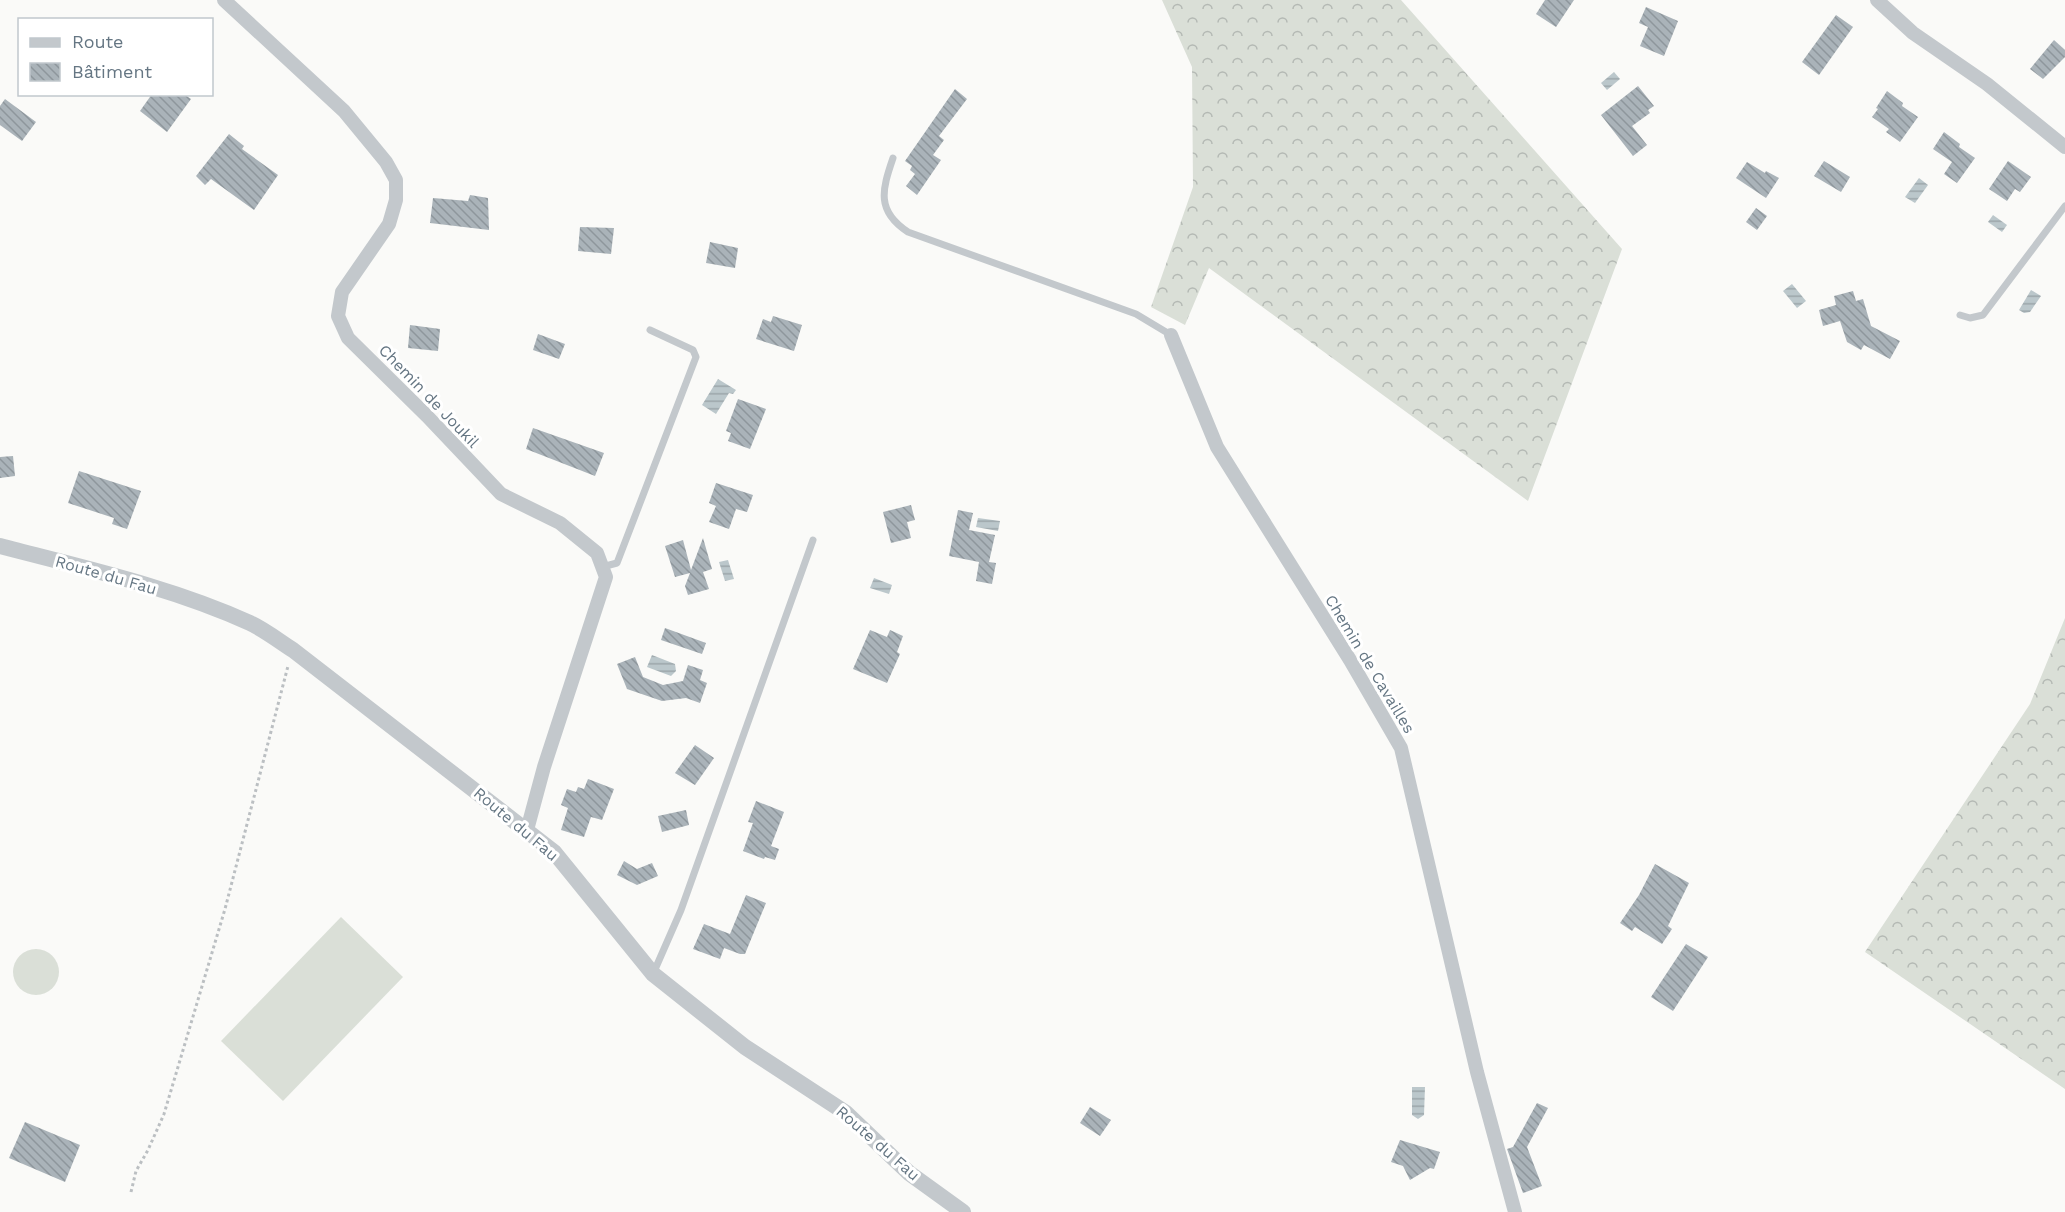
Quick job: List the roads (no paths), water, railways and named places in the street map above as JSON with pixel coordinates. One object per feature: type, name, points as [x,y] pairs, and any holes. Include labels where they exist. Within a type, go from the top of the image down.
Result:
[{"type":"street","name":"Chemin de Joukil","points":[[224,0],[344,111],[386,162],[396,180],[396,200],[389,224],[342,292],[338,316],[348,338],[427,416],[501,495],[560,523],[597,553],[602,567]]},
{"type":"street","points":[[1877,0],[1913,33],[1987,84],[2065,147]]},
{"type":"street","name":"Chemin de Cavailles","points":[[1171,335],[1217,447],[1350,660],[1401,748],[1477,1072],[1515,1212]]},
{"type":"street","name":"Route du Fau","points":[[0,546],[130,580],[200,603],[252,624],[293,650],[554,852],[653,974],[745,1047],[846,1113],[909,1173],[963,1212]]},
{"type":"street","points":[[527,830],[544,766],[606,578],[602,567]]},
{"type":"lane","points":[[893,158],[884,199],[887,213],[895,224],[908,232],[1136,314],[1171,335]]},
{"type":"lane","points":[[1960,315],[1970,318],[1983,315],[2065,206]]},
{"type":"lane","points":[[602,567],[617,563],[696,357],[693,350],[650,330]]},
{"type":"lane","points":[[653,974],[681,910],[813,540]]}]
